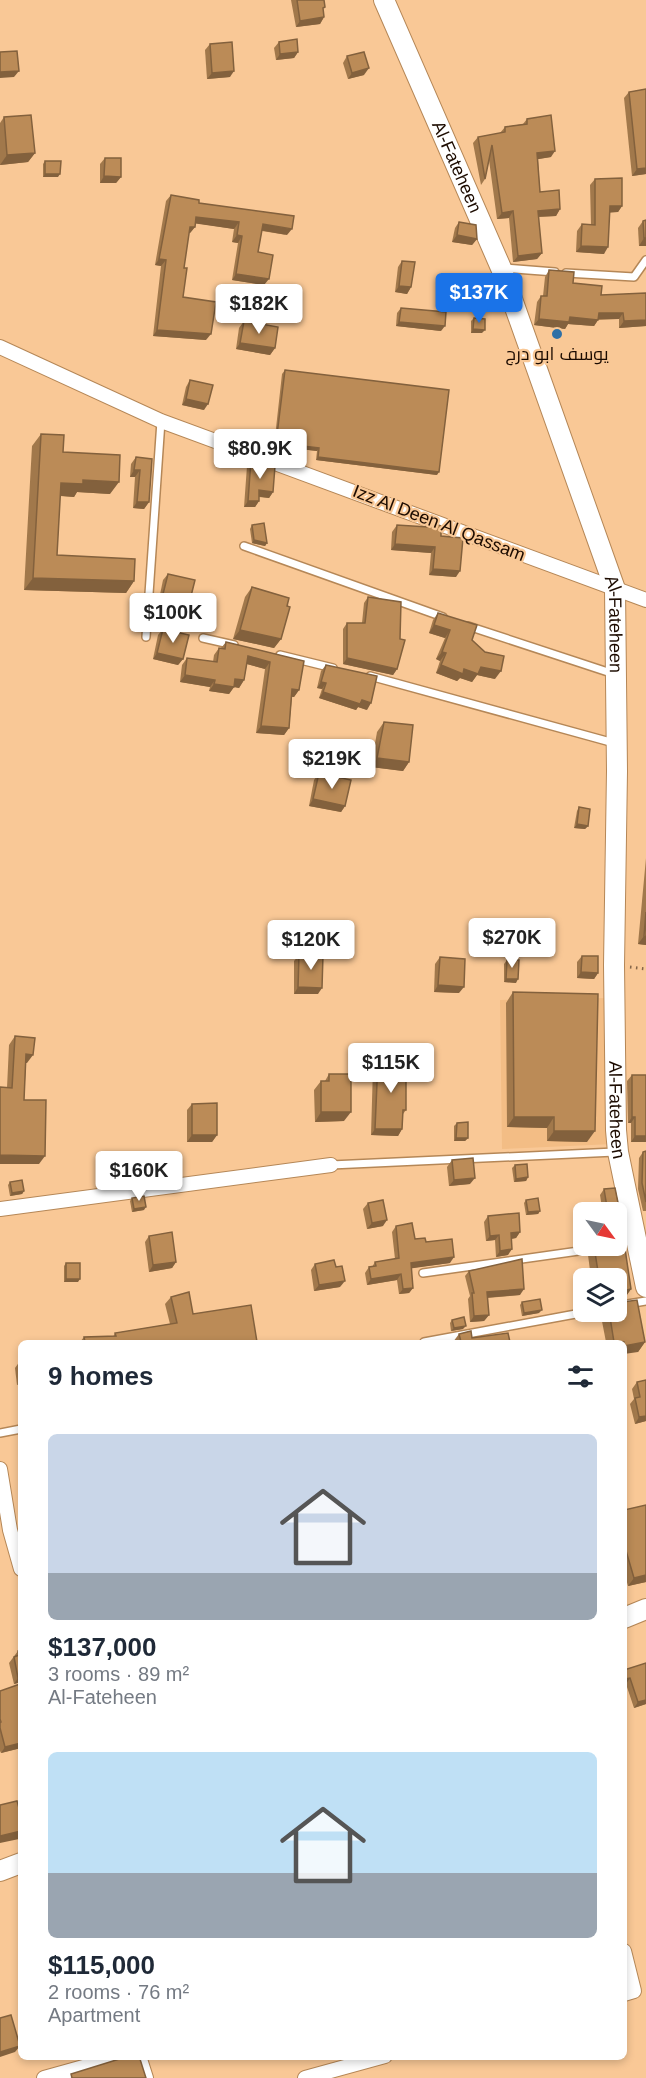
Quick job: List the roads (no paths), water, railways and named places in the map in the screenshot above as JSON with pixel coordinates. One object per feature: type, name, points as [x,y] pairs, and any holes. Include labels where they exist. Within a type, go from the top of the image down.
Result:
[{"type":"street","name":"Al-Fateheen","points":[[384,0],[501,268],[615,589],[617,743],[614,965],[618,1152],[646,1287]]},
{"type":"street","name":"Izz Al Deen Al Qassam","points":[[0,347],[161,421],[646,600]]},
{"type":"street","points":[[0,1209],[331,1165]]},
{"type":"street","points":[[0,1469],[10,1530],[18,1558]]},
{"type":"street","points":[[627,1617],[646,1609]]},
{"type":"street","points":[[0,1870],[18,1864]]},
{"type":"street","points":[[627,1963],[634,1990],[627,1993]]},
{"type":"street","points":[[44,2078],[109,2060]]},
{"type":"street","points":[[140,2060],[146,2078]]},
{"type":"street","points":[[306,2078],[371,2060]]},
{"type":"lane","points":[[501,268],[634,278],[646,260]]},
{"type":"lane","points":[[146,637],[161,421]]},
{"type":"lane","points":[[244,546],[422,610],[616,675]]},
{"type":"lane","points":[[203,638],[239,646]]},
{"type":"lane","points":[[272,654],[339,669]]},
{"type":"lane","points":[[362,674],[617,743]]},
{"type":"lane","points":[[331,1165],[618,1152]]},
{"type":"lane","points":[[423,1274],[573,1252]]},
{"type":"lane","points":[[627,1304],[646,1301]]},
{"type":"lane","points":[[435,1340],[573,1315]]},
{"type":"lane","points":[[0,1433],[18,1430]]},
{"type":"place","name":"يوسف ابو درج","points":[[557,334]]}]
